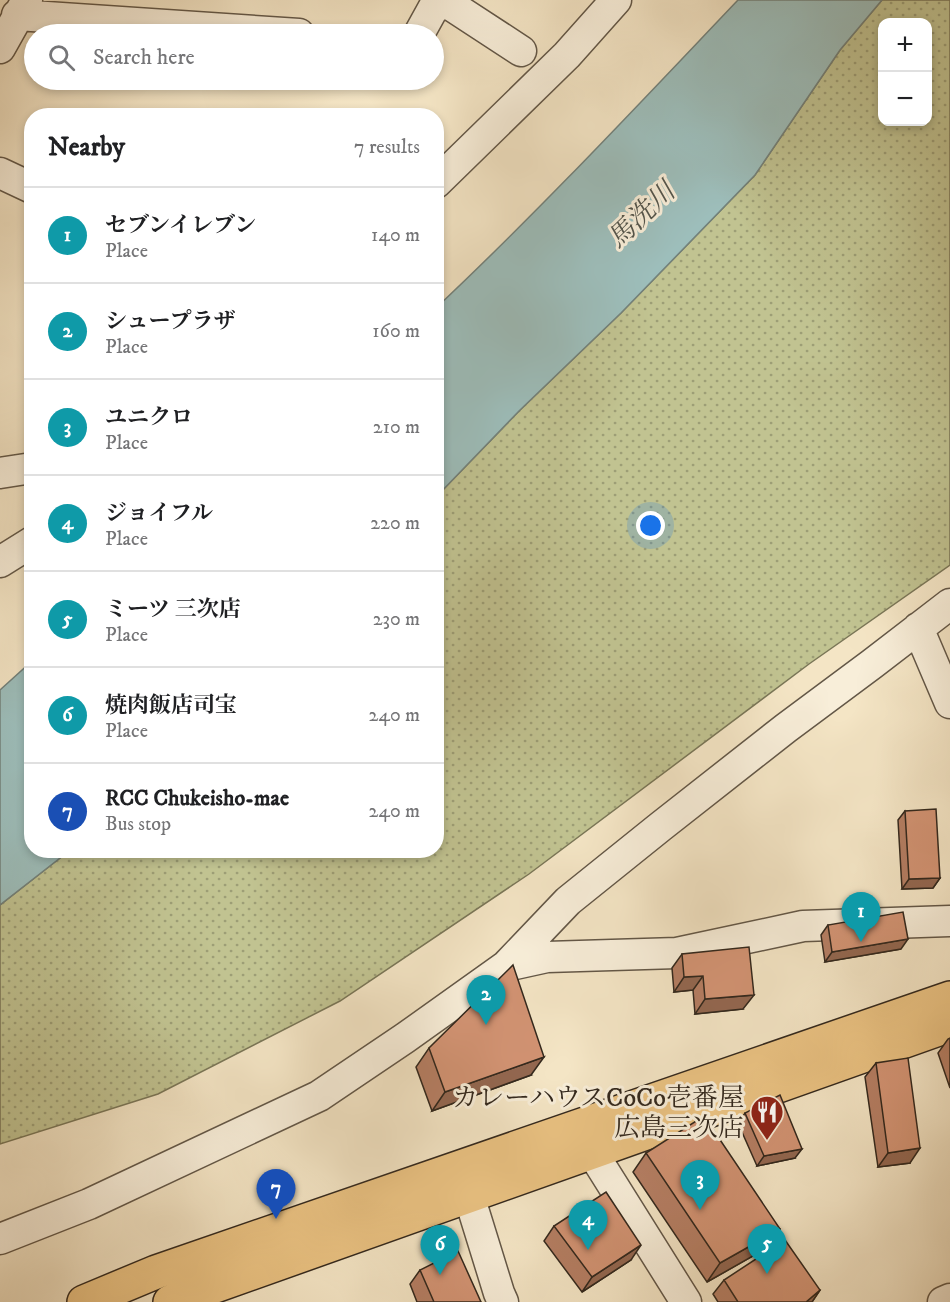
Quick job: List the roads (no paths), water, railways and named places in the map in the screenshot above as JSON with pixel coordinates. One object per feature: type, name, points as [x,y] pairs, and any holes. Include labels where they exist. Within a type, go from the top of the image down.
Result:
[{"type":"highway","points":[[84,1302],[156,1272],[950,998]]},
{"type":"highway","points":[[168,1302],[950,1025]]},
{"type":"street","points":[[444,175],[567,55],[616,0]]},
{"type":"street","points":[[425,24],[435,5],[449,4],[521,51]]},
{"type":"street","points":[[0,48],[22,8],[192,24]]},
{"type":"street","points":[[0,173],[24,184]]},
{"type":"street","points":[[0,473],[24,469]]},
{"type":"street","points":[[0,562],[24,547]]},
{"type":"street","points":[[0,1239],[89,1204],[319,1096],[506,966],[568,901],[786,728],[950,604]]},
{"type":"street","points":[[918,628],[950,703]]},
{"type":"street","points":[[506,966],[547,957],[676,953],[803,926],[950,921]]},
{"type":"street","points":[[592,1152],[686,1302]]},
{"type":"street","points":[[469,1196],[503,1302]]},
{"type":"street","points":[[156,1272],[168,1302]]},
{"type":"street","points":[[943,1302],[950,1299]]},
{"type":"water","name":"馬洗川","points":[[738,0],[882,0],[840,50],[755,175],[621,313],[519,411],[444,489],[444,300],[627,117]]},
{"type":"water","points":[[24,668],[24,858],[60,858],[0,905],[0,690]]},
{"type":"place","name":"セブンイレブン","points":[[861,942]]},
{"type":"place","name":"シュープラザ","points":[[486,1025]]},
{"type":"place","name":"カレーハウスCoCo壱番屋 広島三次店","points":[[767,1141]]},
{"type":"place","name":"ユニクロ","points":[[700,1210]]},
{"type":"place","name":"RCC Chukeisho-mae","points":[[276,1219]]},
{"type":"place","name":"ジョイフル","points":[[588,1250]]},
{"type":"place","name":"ミーツ 三次店","points":[[767,1274]]},
{"type":"place","name":"焼肉飯店司宝","points":[[440,1275]]}]
